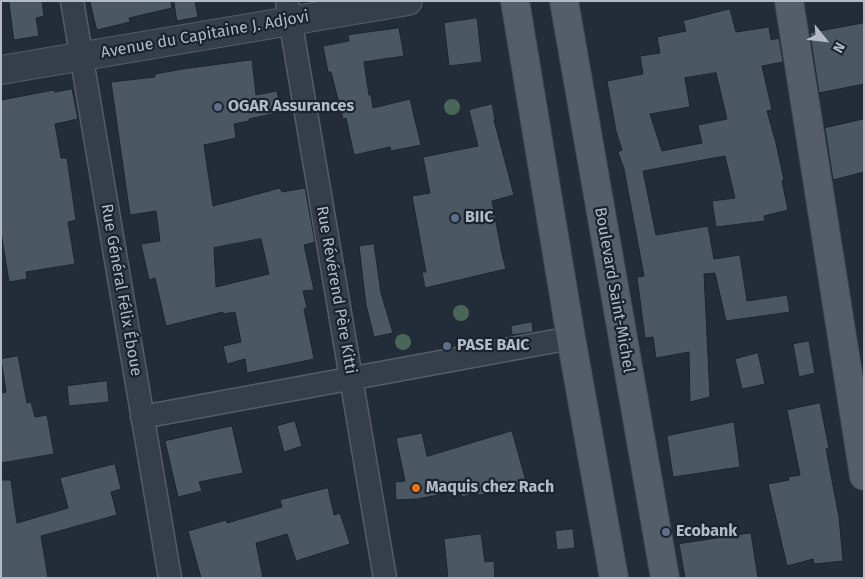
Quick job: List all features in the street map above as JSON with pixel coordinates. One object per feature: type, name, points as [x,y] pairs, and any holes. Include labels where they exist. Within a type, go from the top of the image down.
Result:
[{"type":"main road","points":[[515,1],[614,578]]},
{"type":"main road","name":"Boulevard Saint-Michel","points":[[564,1],[665,578]]},
{"type":"main road","points":[[789,1],[864,476]]},
{"type":"street","name":"Rue Général Félix Éboue","points":[[72,1],[170,578]]},
{"type":"street","name":"Avenue du Capitaine J. Adjovi","points":[[1,70],[81,56],[289,11],[408,1]]},
{"type":"street","name":"Rue Révérend Père Kitti","points":[[289,11],[385,578]]},
{"type":"street","points":[[142,417],[572,338]]},
{"type":"building","points":[[9,1],[42,1],[44,16],[36,18],[39,36],[14,40]]},
{"type":"building","points":[[90,1],[171,1],[172,8],[129,18],[130,22],[97,30]]},
{"type":"building","points":[[174,1],[195,1],[198,17],[177,21]]},
{"type":"building","points":[[730,9],[736,32],[769,27],[771,40],[779,38],[783,62],[762,66],[772,110],[767,111],[784,180],[782,181],[788,210],[764,216],[765,221],[716,227],[712,201],[735,198],[725,156],[643,171],[656,235],[708,226],[714,259],[740,255],[747,301],[787,295],[790,312],[726,321],[715,273],[704,274],[710,397],[690,402],[689,352],[656,358],[653,337],[645,338],[637,277],[644,276],[624,169],[618,152],[622,150],[616,131],[607,81],[643,74],[640,56],[660,53],[657,37],[686,31],[683,21]],"holes":[[[716,73],[727,119],[698,125],[702,143],[662,151],[650,114],[690,107],[685,78]]]},
{"type":"building","points":[[477,18],[482,62],[449,66],[444,23]]},
{"type":"building","points":[[864,23],[864,84],[819,93],[810,33]]},
{"type":"building","points":[[399,28],[404,56],[364,62],[369,95],[371,95],[373,108],[410,99],[421,145],[391,151],[390,147],[354,155],[346,118],[343,119],[331,72],[328,72],[323,46],[349,41],[348,35]]},
{"type":"building","points":[[252,60],[256,95],[277,91],[281,112],[234,124],[236,138],[204,145],[213,206],[280,188],[282,192],[305,188],[315,242],[304,245],[314,290],[303,291],[307,308],[304,309],[314,359],[247,373],[245,359],[227,364],[223,346],[241,342],[235,312],[223,314],[223,312],[166,326],[155,278],[149,280],[141,244],[160,241],[156,211],[130,215],[111,82],[155,77],[155,74]],"holes":[[[261,239],[269,274],[216,287],[214,248]]]},
{"type":"building","points":[[72,89],[78,119],[55,124],[61,158],[67,158],[76,220],[68,222],[75,264],[26,272],[27,279],[9,282],[1,232],[1,100],[54,90],[55,92]]},
{"type":"building","points":[[492,104],[494,120],[514,195],[492,201],[506,269],[425,288],[422,272],[426,272],[412,196],[430,193],[423,157],[478,146],[469,110]]},
{"type":"building","points":[[864,119],[864,172],[833,180],[825,128]]},
{"type":"building","points":[[374,244],[381,293],[393,333],[374,337],[366,305],[359,246]]},
{"type":"building","points":[[532,322],[533,332],[512,335],[511,326]]},
{"type":"building","points":[[809,341],[815,373],[799,377],[793,344]]},
{"type":"building","points":[[758,353],[765,384],[742,389],[735,359]]},
{"type":"building","points":[[18,356],[27,403],[31,402],[35,417],[47,415],[54,454],[1,463],[1,393],[6,392],[1,359]]},
{"type":"building","points":[[107,381],[109,402],[69,406],[67,386]]},
{"type":"building","points":[[820,403],[829,448],[826,449],[839,517],[843,561],[814,564],[813,559],[787,566],[768,484],[789,480],[788,477],[800,475],[787,410]]},
{"type":"building","points":[[295,421],[302,446],[284,452],[277,426]]},
{"type":"building","points":[[734,422],[740,467],[673,477],[667,436]]},
{"type":"building","points":[[232,426],[243,473],[199,482],[202,491],[178,497],[165,441]]},
{"type":"building","points":[[512,431],[529,492],[478,495],[477,493],[462,497],[460,491],[417,499],[396,500],[395,482],[405,481],[396,438],[422,433],[427,456]]},
{"type":"building","points":[[115,464],[121,489],[111,492],[117,515],[41,536],[48,578],[1,578],[1,480],[11,480],[17,523],[68,508],[60,478]]},
{"type":"building","points":[[328,488],[334,515],[340,513],[350,544],[296,561],[287,534],[256,543],[263,578],[201,578],[188,531],[226,520],[227,523],[282,507],[280,500]]},
{"type":"building","points":[[573,529],[575,548],[557,550],[555,531]]},
{"type":"building","points":[[751,533],[758,578],[685,578],[679,544]]},
{"type":"building","points":[[481,534],[485,562],[494,561],[495,578],[448,578],[444,539]]},
{"type":"place","name":"OGAR Assurances","points":[[218,107]]},
{"type":"place","name":"BIIC","points":[[455,218]]},
{"type":"place","name":"PASE BAIC","points":[[447,346]]},
{"type":"place","name":"Maquis chez Rach","points":[[416,488]]},
{"type":"place","name":"Ecobank","points":[[666,532]]}]
